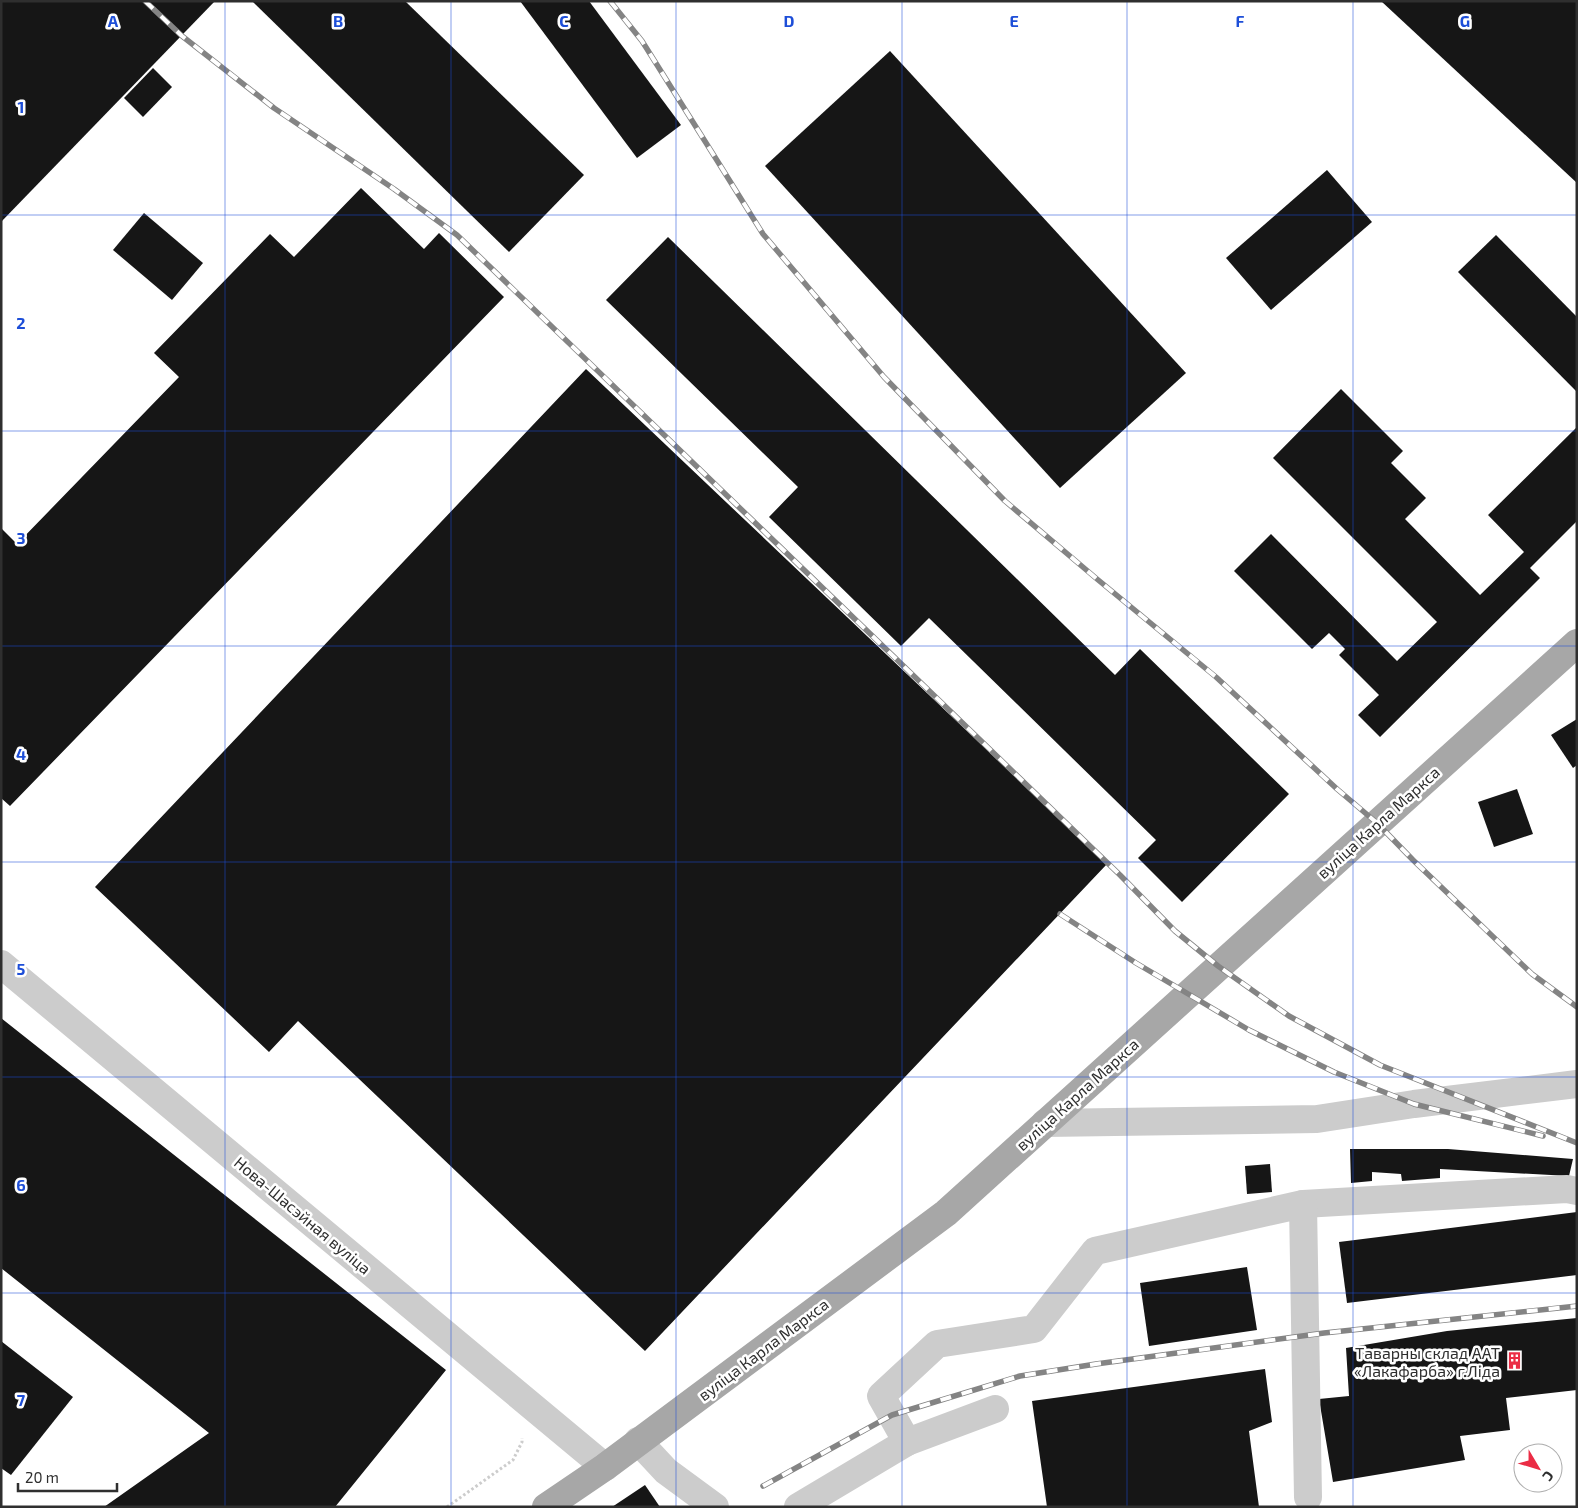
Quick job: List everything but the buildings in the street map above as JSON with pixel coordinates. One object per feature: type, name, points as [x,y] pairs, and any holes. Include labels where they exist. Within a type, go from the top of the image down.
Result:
[{"type":"main road","name":"вуліца Карла Маркса","points":[[546,1507],[605,1467],[946,1213],[1577,643]]},
{"type":"street","name":"Нова-Шасэйная вуліца","points":[[1,964],[605,1467]]},
{"type":"street","points":[[1045,1123],[1317,1119],[1414,1104],[1577,1084]]},
{"type":"street","points":[[908,1442],[881,1396],[937,1344],[1034,1329],[1095,1251],[1303,1204],[1567,1189],[1577,1191]]},
{"type":"street","points":[[1303,1204],[1308,1496]]},
{"type":"street","points":[[798,1507],[908,1442],[996,1409]]},
{"type":"street","points":[[638,1441],[666,1471],[715,1507]]},
{"type":"railway","points":[[145,1],[182,36],[274,108],[394,189],[457,235],[1120,875],[1175,931],[1218,966],[1289,1016],[1380,1065],[1577,1143]]},
{"type":"railway","points":[[610,1],[642,41],[763,234],[884,377],[1005,501],[1216,677],[1337,789],[1377,823],[1532,974],[1577,1007]]},
{"type":"railway","points":[[1060,914],[1136,963],[1249,1030],[1334,1072],[1414,1104],[1543,1136]]},
{"type":"railway","points":[[763,1486],[892,1415],[1020,1376],[1324,1333],[1577,1306]]},
{"type":"place","name":"Таварны склад ААТ «Лакафарба» г.Ліда","points":[[1514,1361]]}]
